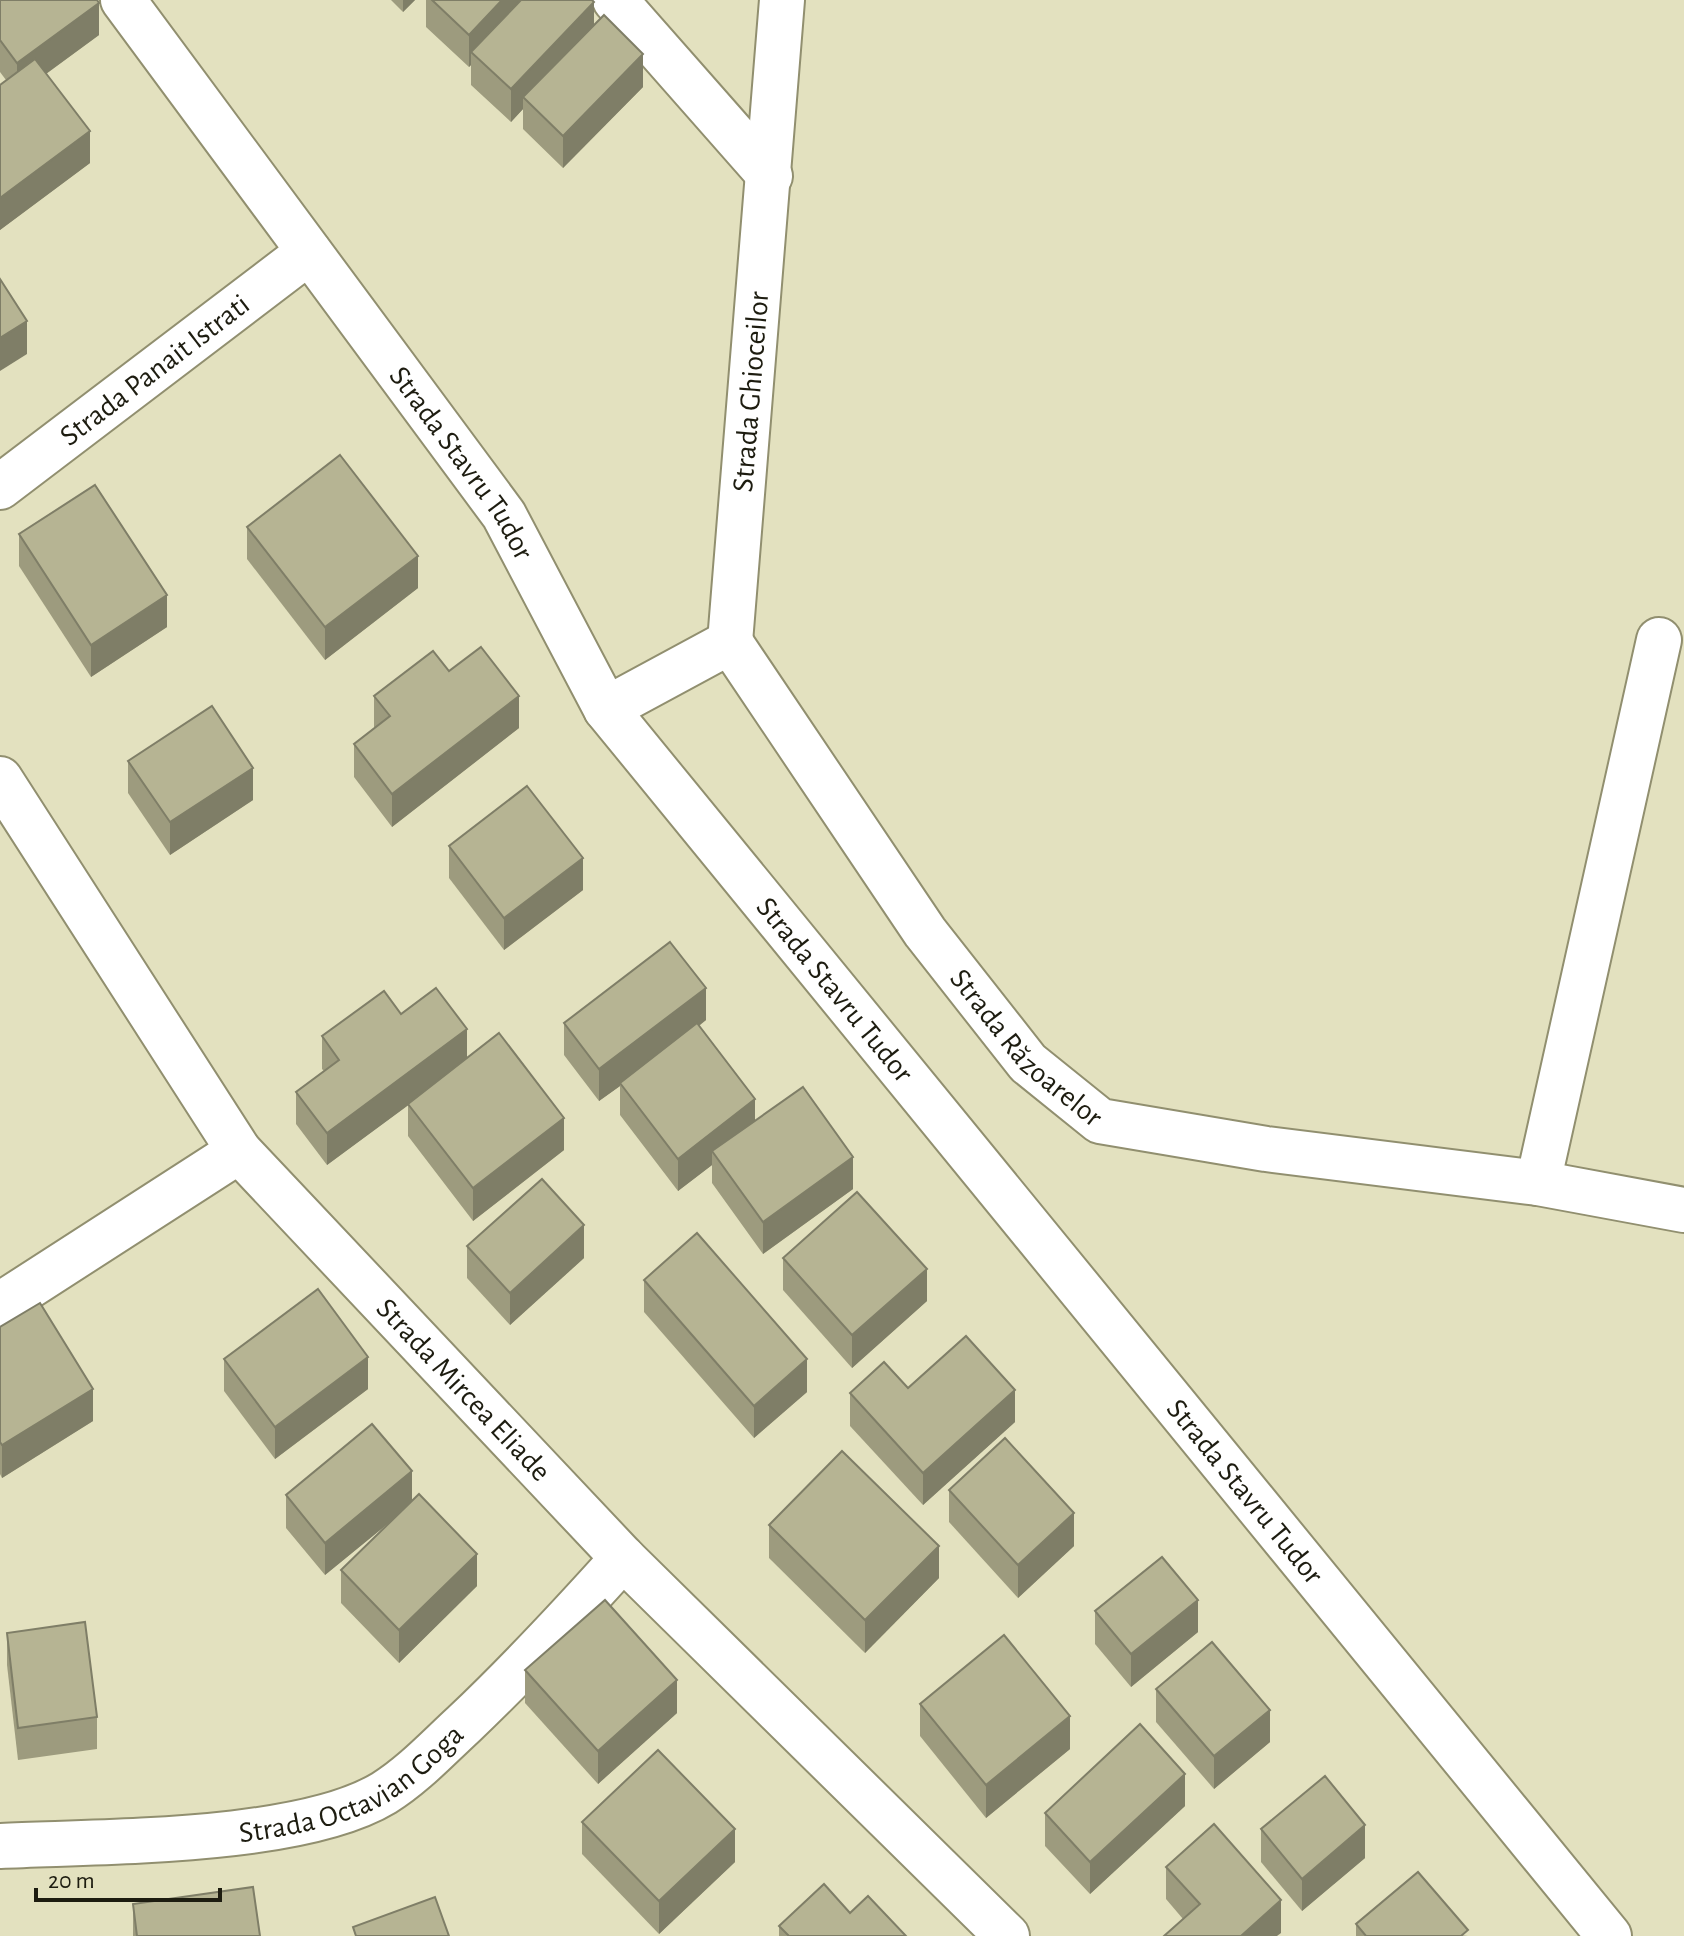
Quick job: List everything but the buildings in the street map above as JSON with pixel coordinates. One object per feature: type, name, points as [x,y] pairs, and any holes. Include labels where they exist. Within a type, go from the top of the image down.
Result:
[{"type":"street","name":"Strada Stavru Tudor","points":[[123,0],[504,515],[606,709],[1609,1936]]},
{"type":"street","points":[[615,0],[770,176]]},
{"type":"street","name":"Strada Ghioceilor","points":[[730,642],[782,0]]},
{"type":"street","name":"Strada Panait Istrati","points":[[0,487],[309,252]]},
{"type":"street","points":[[1538,1183],[1659,640]]},
{"type":"street","points":[[606,709],[730,642]]},
{"type":"street","name":"Strada Răzoarelor","points":[[730,642],[925,932],[1028,1063],[1100,1121],[1266,1149],[1538,1183],[1684,1210]]},
{"type":"street","name":"Strada Mircea Eliade","points":[[0,779],[239,1151],[623,1558],[1007,1936]]},
{"type":"street","points":[[0,1305],[239,1151]]},
{"type":"street","name":"Strada Octavian Goga","points":[[0,1846],[247,1831],[327,1816],[383,1793],[430,1756],[493,1697],[623,1558]]}]
